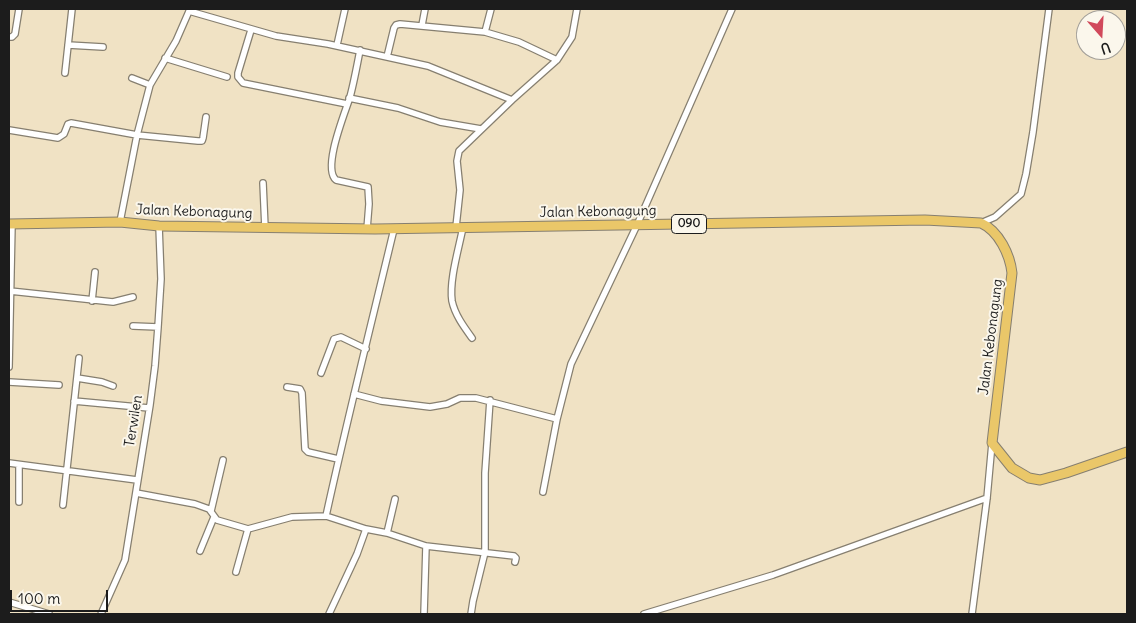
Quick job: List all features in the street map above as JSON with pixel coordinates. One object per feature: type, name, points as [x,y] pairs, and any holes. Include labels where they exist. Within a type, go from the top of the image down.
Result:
[{"type":"main road","name":"Jalan Kebonagung","points":[[10,224],[120,222],[159,226],[394,229],[925,220],[981,223],[986,225],[999,238],[1010,260],[1012,273],[992,443]]},
{"type":"main road","points":[[992,443],[1012,468],[1029,478],[1040,480],[1127,452]]},
{"type":"street","points":[[9,37],[15,34],[19,9]]},
{"type":"street","points":[[65,73],[72,9]]},
{"type":"street","points":[[337,46],[345,9]]},
{"type":"street","points":[[422,25],[425,9]]},
{"type":"street","points":[[485,32],[491,9]]},
{"type":"street","points":[[472,338],[462,325],[452,300],[459,227],[460,190],[458,156],[462,148],[481,129],[557,60],[572,37],[577,9]]},
{"type":"street","points":[[543,492],[557,418],[571,364],[637,225],[732,9]]},
{"type":"street","points":[[981,223],[995,216],[1021,194],[1033,132],[1049,9]]},
{"type":"street","points":[[120,222],[137,135],[150,85],[176,41],[190,10],[282,38],[360,50],[428,66],[512,100]]},
{"type":"street","points":[[387,57],[396,25],[422,25],[485,32],[519,42],[557,60]]},
{"type":"street","points":[[251,30],[238,73],[238,77],[243,83],[347,104]]},
{"type":"street","points":[[68,45],[104,47]]},
{"type":"street","points":[[360,50],[350,98],[334,146],[333,176],[334,179],[339,181],[368,187],[367,229]]},
{"type":"street","points":[[165,58],[227,77]]},
{"type":"street","points":[[132,78],[150,85]]},
{"type":"street","points":[[350,98],[398,108],[440,122],[481,129]]},
{"type":"street","points":[[9,130],[58,138],[64,134],[68,124],[71,123],[137,135],[200,141],[203,138],[206,116]]},
{"type":"street","points":[[263,183],[265,228]]},
{"type":"street","points":[[9,367],[10,224]]},
{"type":"street","name":"Terwilen","points":[[101,614],[125,560],[156,366],[161,279],[159,226]]},
{"type":"street","points":[[326,516],[394,229]]},
{"type":"street","points":[[92,301],[95,272]]},
{"type":"street","points":[[10,291],[113,302],[133,296]]},
{"type":"street","points":[[133,326],[158,327]]},
{"type":"street","points":[[321,373],[334,339],[341,337],[366,349]]},
{"type":"street","points":[[63,505],[79,358]]},
{"type":"street","points":[[77,378],[102,382],[113,386]]},
{"type":"street","points":[[9,382],[58,386]]},
{"type":"street","points":[[287,387],[300,389],[302,393],[306,449],[308,452],[338,459]]},
{"type":"street","points":[[354,394],[381,401],[424,407],[447,404],[460,398],[476,398],[557,418]]},
{"type":"street","points":[[471,614],[485,552],[485,473],[490,400]]},
{"type":"street","points":[[74,401],[149,408]]},
{"type":"street","points":[[972,614],[992,443]]},
{"type":"street","points":[[200,552],[212,514],[223,460]]},
{"type":"street","points":[[9,463],[19,466],[137,480]]},
{"type":"street","points":[[19,466],[19,502]]},
{"type":"street","points":[[136,493],[195,504],[223,522],[248,529],[292,517],[326,516],[366,530],[387,533],[426,546],[514,556],[516,558],[515,562]]},
{"type":"street","points":[[644,614],[773,575],[987,498]]},
{"type":"street","points":[[387,533],[395,499]]},
{"type":"street","points":[[236,572],[248,529]]},
{"type":"street","points":[[329,614],[366,530]]},
{"type":"street","points":[[424,614],[426,546]]},
{"type":"street","points":[[9,602],[30,612],[49,614]]}]
